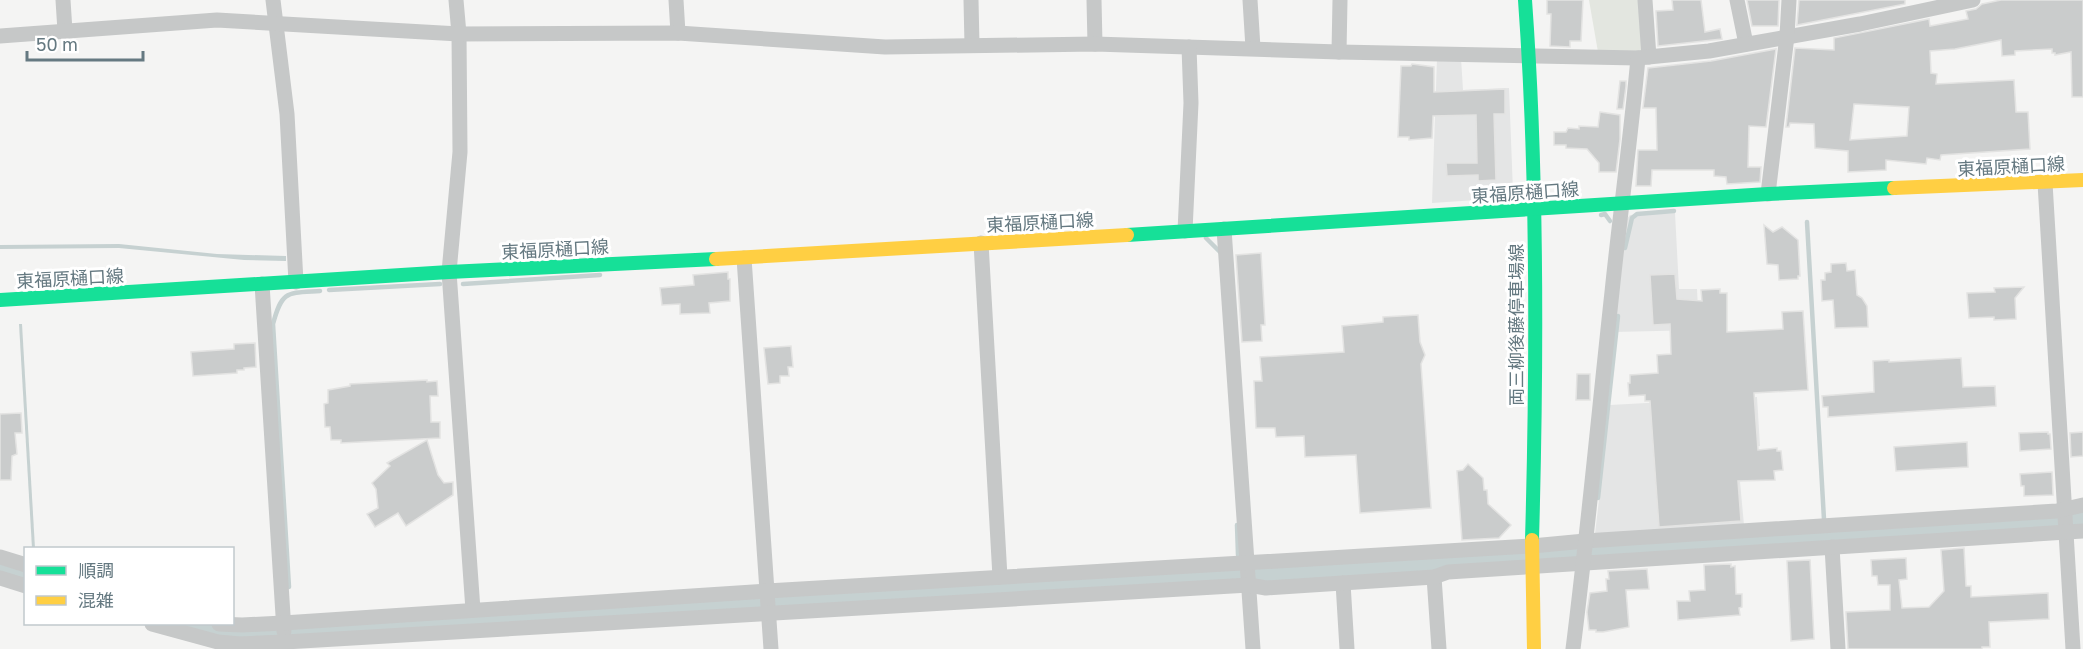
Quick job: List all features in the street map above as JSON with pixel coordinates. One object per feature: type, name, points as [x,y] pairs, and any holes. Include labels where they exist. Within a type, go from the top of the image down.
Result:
[{"type":"main road","name":"両三柳後藤停車場線","points":[[1524,0],[1529,55],[1532,210],[1535,411],[1532,548],[1534,649]]},
{"type":"main road","name":"東福原樋口線","points":[[0,300],[449,272],[744,258],[1768,194],[2083,180]]},
{"type":"street","points":[[63,0],[65,31]]},
{"type":"street","points":[[273,0],[287,114],[296,282]]},
{"type":"street","points":[[456,0],[459,34],[460,152],[449,272],[473,610]]},
{"type":"street","points":[[676,0],[678,33]]},
{"type":"street","points":[[971,0],[972,45]]},
{"type":"street","points":[[1094,0],[1095,44]]},
{"type":"street","points":[[1250,0],[1254,48]]},
{"type":"street","points":[[1339,52],[1340,0]]},
{"type":"street","points":[[1573,649],[1621,204],[1644,57],[1645,0]]},
{"type":"street","points":[[1737,0],[1746,44]]},
{"type":"street","points":[[1768,194],[1787,36],[1789,0]]},
{"type":"street","points":[[0,31],[65,31],[218,20],[459,34],[678,33],[885,47],[1095,44],[1339,52],[1644,57],[1709,51],[1860,24],[1932,4],[1973,0]]},
{"type":"street","points":[[1185,231],[1191,103],[1190,47]]},
{"type":"street","points":[[2044,183],[2073,649]]},
{"type":"street","points":[[1224,229],[1253,649]]},
{"type":"street","points":[[981,243],[1000,578]]},
{"type":"street","points":[[744,258],[771,649]]},
{"type":"street","points":[[262,284],[285,645]]},
{"type":"street","points":[[234,625],[1532,548],[1585,542],[2064,511],[2083,505]]},
{"type":"street","points":[[156,625],[218,642],[285,645],[595,622],[1249,585],[1266,588],[1434,577],[1448,572],[1584,560],[2083,531]]},
{"type":"street","points":[[1832,547],[1838,649]]},
{"type":"street","points":[[0,557],[24,564]]},
{"type":"street","points":[[1434,577],[1439,649]]},
{"type":"street","points":[[0,578],[24,585]]},
{"type":"street","points":[[1343,583],[1347,649]]},
{"type":"shaded area","points":[[1589,0],[1642,0],[1645,54],[1598,52]]},
{"type":"shaded area","points":[[1461,58],[1463,90],[1509,88],[1513,192],[1506,198],[1432,203],[1437,59]]},
{"type":"shaded area","points":[[1675,213],[1679,289],[1697,289],[1699,330],[1614,332],[1626,220],[1630,215]]},
{"type":"shaded area","points":[[119,244],[217,254],[286,256],[286,261],[244,260],[119,248],[0,249],[0,245]]},
{"type":"shaded area","points":[[19,324],[22,324],[35,547],[32,547]]},
{"type":"shaded area","points":[[1757,397],[1760,446],[1737,449],[1744,525],[1595,534],[1610,405]]},
{"type":"building","points":[[1547,0],[1583,0],[1581,41],[1570,41],[1570,47],[1550,46],[1551,14],[1547,14]]},
{"type":"building","points":[[1672,0],[1701,0],[1705,32],[1720,29],[1722,39],[1658,46],[1656,11],[1673,10]]},
{"type":"building","points":[[1747,0],[1779,0],[1778,26],[1752,26]]},
{"type":"building","points":[[1799,0],[1905,0],[1905,4],[1797,25]]},
{"type":"building","points":[[2001,0],[2083,0],[2083,97],[2072,97],[2071,52],[2055,55],[2052,49],[2015,51],[2015,55],[2002,56],[2001,40],[1955,49],[1930,51],[1931,73],[1937,74],[1936,84],[2014,80],[2016,112],[2028,112],[2030,149],[1941,155],[1940,160],[1927,158],[1926,164],[1886,160],[1886,170],[1848,172],[1848,151],[1815,148],[1814,124],[1790,123],[1789,127],[1786,127],[1795,48],[1834,50],[1834,38],[1929,19],[1930,26],[1968,19],[1966,11],[1976,9],[1982,4]],"holes":[[[1854,104],[1909,107],[1907,136],[1850,140]]]},
{"type":"building","points":[[1776,49],[1766,127],[1749,126],[1748,167],[1761,167],[1760,182],[1727,184],[1726,177],[1714,176],[1714,170],[1652,170],[1651,186],[1636,186],[1638,150],[1657,150],[1656,108],[1643,108],[1648,68],[1711,61]]},
{"type":"building","points":[[1412,64],[1434,67],[1434,92],[1505,89],[1505,114],[1494,114],[1496,180],[1478,181],[1478,175],[1447,176],[1446,163],[1477,163],[1476,115],[1433,116],[1432,138],[1409,140],[1409,137],[1398,137],[1401,66]]},
{"type":"building","points":[[1620,81],[1626,81],[1626,86],[1623,109],[1617,109]]},
{"type":"building","points":[[1600,112],[1620,115],[1616,172],[1599,172],[1599,163],[1587,149],[1554,145],[1554,132],[1566,132],[1568,128],[1579,129],[1579,126],[1598,127]]},
{"type":"building","points":[[1764,225],[1773,232],[1782,227],[1798,240],[1800,276],[1798,279],[1779,280],[1778,265],[1767,264]]},
{"type":"building","points":[[1261,253],[1265,325],[1261,325],[1262,341],[1242,342],[1236,255]]},
{"type":"building","points":[[1846,263],[1847,271],[1855,270],[1857,295],[1867,306],[1868,327],[1835,328],[1833,300],[1822,301],[1821,280],[1825,280],[1825,273],[1831,272],[1831,264]]},
{"type":"building","points":[[728,272],[730,301],[709,303],[710,313],[680,314],[680,304],[662,305],[660,288],[694,285],[693,275]]},
{"type":"building","points":[[1675,274],[1677,299],[1702,301],[1701,290],[1720,289],[1720,293],[1727,293],[1727,332],[1783,329],[1782,312],[1803,311],[1808,390],[1754,393],[1758,450],[1777,448],[1777,451],[1781,451],[1783,470],[1774,471],[1775,480],[1738,481],[1741,521],[1659,527],[1650,401],[1645,401],[1645,395],[1629,396],[1628,383],[1630,383],[1630,375],[1658,373],[1657,355],[1671,354],[1670,324],[1653,325],[1650,275]]},
{"type":"building","points":[[2024,287],[2015,298],[2016,319],[1969,318],[1967,293],[1995,292],[1994,288]]},
{"type":"building","points":[[1418,315],[1420,342],[1425,355],[1421,364],[1431,508],[1360,513],[1356,455],[1305,457],[1304,436],[1276,437],[1275,428],[1256,428],[1254,381],[1262,381],[1260,357],[1344,352],[1342,326],[1383,322],[1383,317]]},
{"type":"building","points":[[255,343],[256,367],[237,370],[237,373],[193,376],[191,352],[234,349],[234,344]]},
{"type":"building","points":[[791,346],[793,367],[788,367],[789,376],[780,376],[780,383],[768,384],[764,348]]},
{"type":"building","points":[[1961,358],[1963,387],[1995,386],[1996,406],[1828,417],[1828,407],[1823,407],[1822,396],[1874,392],[1873,361]]},
{"type":"building","points":[[1577,374],[1590,374],[1590,400],[1576,400]]},
{"type":"building","points":[[427,380],[427,382],[437,381],[438,396],[430,396],[431,422],[440,422],[440,438],[341,443],[341,440],[331,440],[330,427],[325,427],[324,404],[328,403],[328,390],[350,386],[350,384]]},
{"type":"building","points":[[21,413],[22,433],[15,433],[17,454],[12,456],[11,480],[0,480],[0,414]]},
{"type":"building","points":[[2048,432],[2051,449],[2020,451],[2019,433]]},
{"type":"building","points":[[2083,432],[2083,456],[2071,457],[2070,433]]},
{"type":"building","points":[[427,440],[438,475],[444,483],[453,482],[453,495],[406,526],[398,513],[375,527],[367,514],[378,508],[376,489],[372,483],[390,466],[387,463]]},
{"type":"building","points":[[1967,442],[1968,467],[1896,471],[1894,447]]},
{"type":"building","points":[[1468,464],[1483,478],[1488,504],[1511,525],[1499,538],[1462,540],[1457,471],[1463,470]]},
{"type":"building","points":[[2052,472],[2053,495],[2024,496],[2020,474]]},
{"type":"building","points":[[1964,548],[1966,586],[1971,586],[1971,597],[2048,593],[2049,619],[1989,622],[1990,647],[1982,647],[1982,649],[1848,649],[1846,612],[1890,610],[1890,585],[1878,585],[1877,576],[1872,576],[1871,560],[1906,558],[1907,579],[1899,580],[1902,608],[1929,607],[1944,591],[1941,550]]},
{"type":"building","points":[[1810,560],[1814,639],[1791,641],[1787,561]]},
{"type":"building","points":[[1731,564],[1731,567],[1735,566],[1736,594],[1742,594],[1740,615],[1678,620],[1677,601],[1690,601],[1689,591],[1705,590],[1704,565]]},
{"type":"building","points":[[1647,569],[1649,589],[1626,590],[1629,627],[1603,632],[1589,630],[1587,612],[1590,593],[1607,591],[1608,571]]},
{"type":"waterway","points":[[1625,248],[1632,218],[1637,214],[1674,211]]},
{"type":"waterway","points":[[1601,215],[1605,214],[1610,221]]},
{"type":"waterway","points":[[1807,222],[1825,537]]},
{"type":"waterway","points":[[1206,238],[1221,253]]},
{"type":"waterway","points":[[463,284],[600,275]]},
{"type":"waterway","points":[[329,290],[440,284]]},
{"type":"waterway","points":[[289,587],[273,324],[283,299],[293,293],[320,291]]},
{"type":"waterway","points":[[1598,498],[1618,316]]},
{"type":"waterway","points":[[187,625],[223,635],[413,625],[1241,575],[1592,550],[2083,522]]},
{"type":"waterway","points":[[1237,525],[1238,555]]},
{"type":"waterway","points":[[0,569],[24,576]]},
{"type":"traffic: fast","points":[[1525,0],[1532,134],[1535,270],[1532,540]]},
{"type":"traffic: fast","points":[[1127,235],[1894,188]]},
{"type":"traffic: fast","points":[[0,300],[449,272],[716,259]]},
{"type":"traffic: slow","points":[[1894,188],[2083,180]]},
{"type":"traffic: slow","points":[[716,259],[1127,235]]},
{"type":"traffic: slow","points":[[1532,540],[1534,649]]}]
